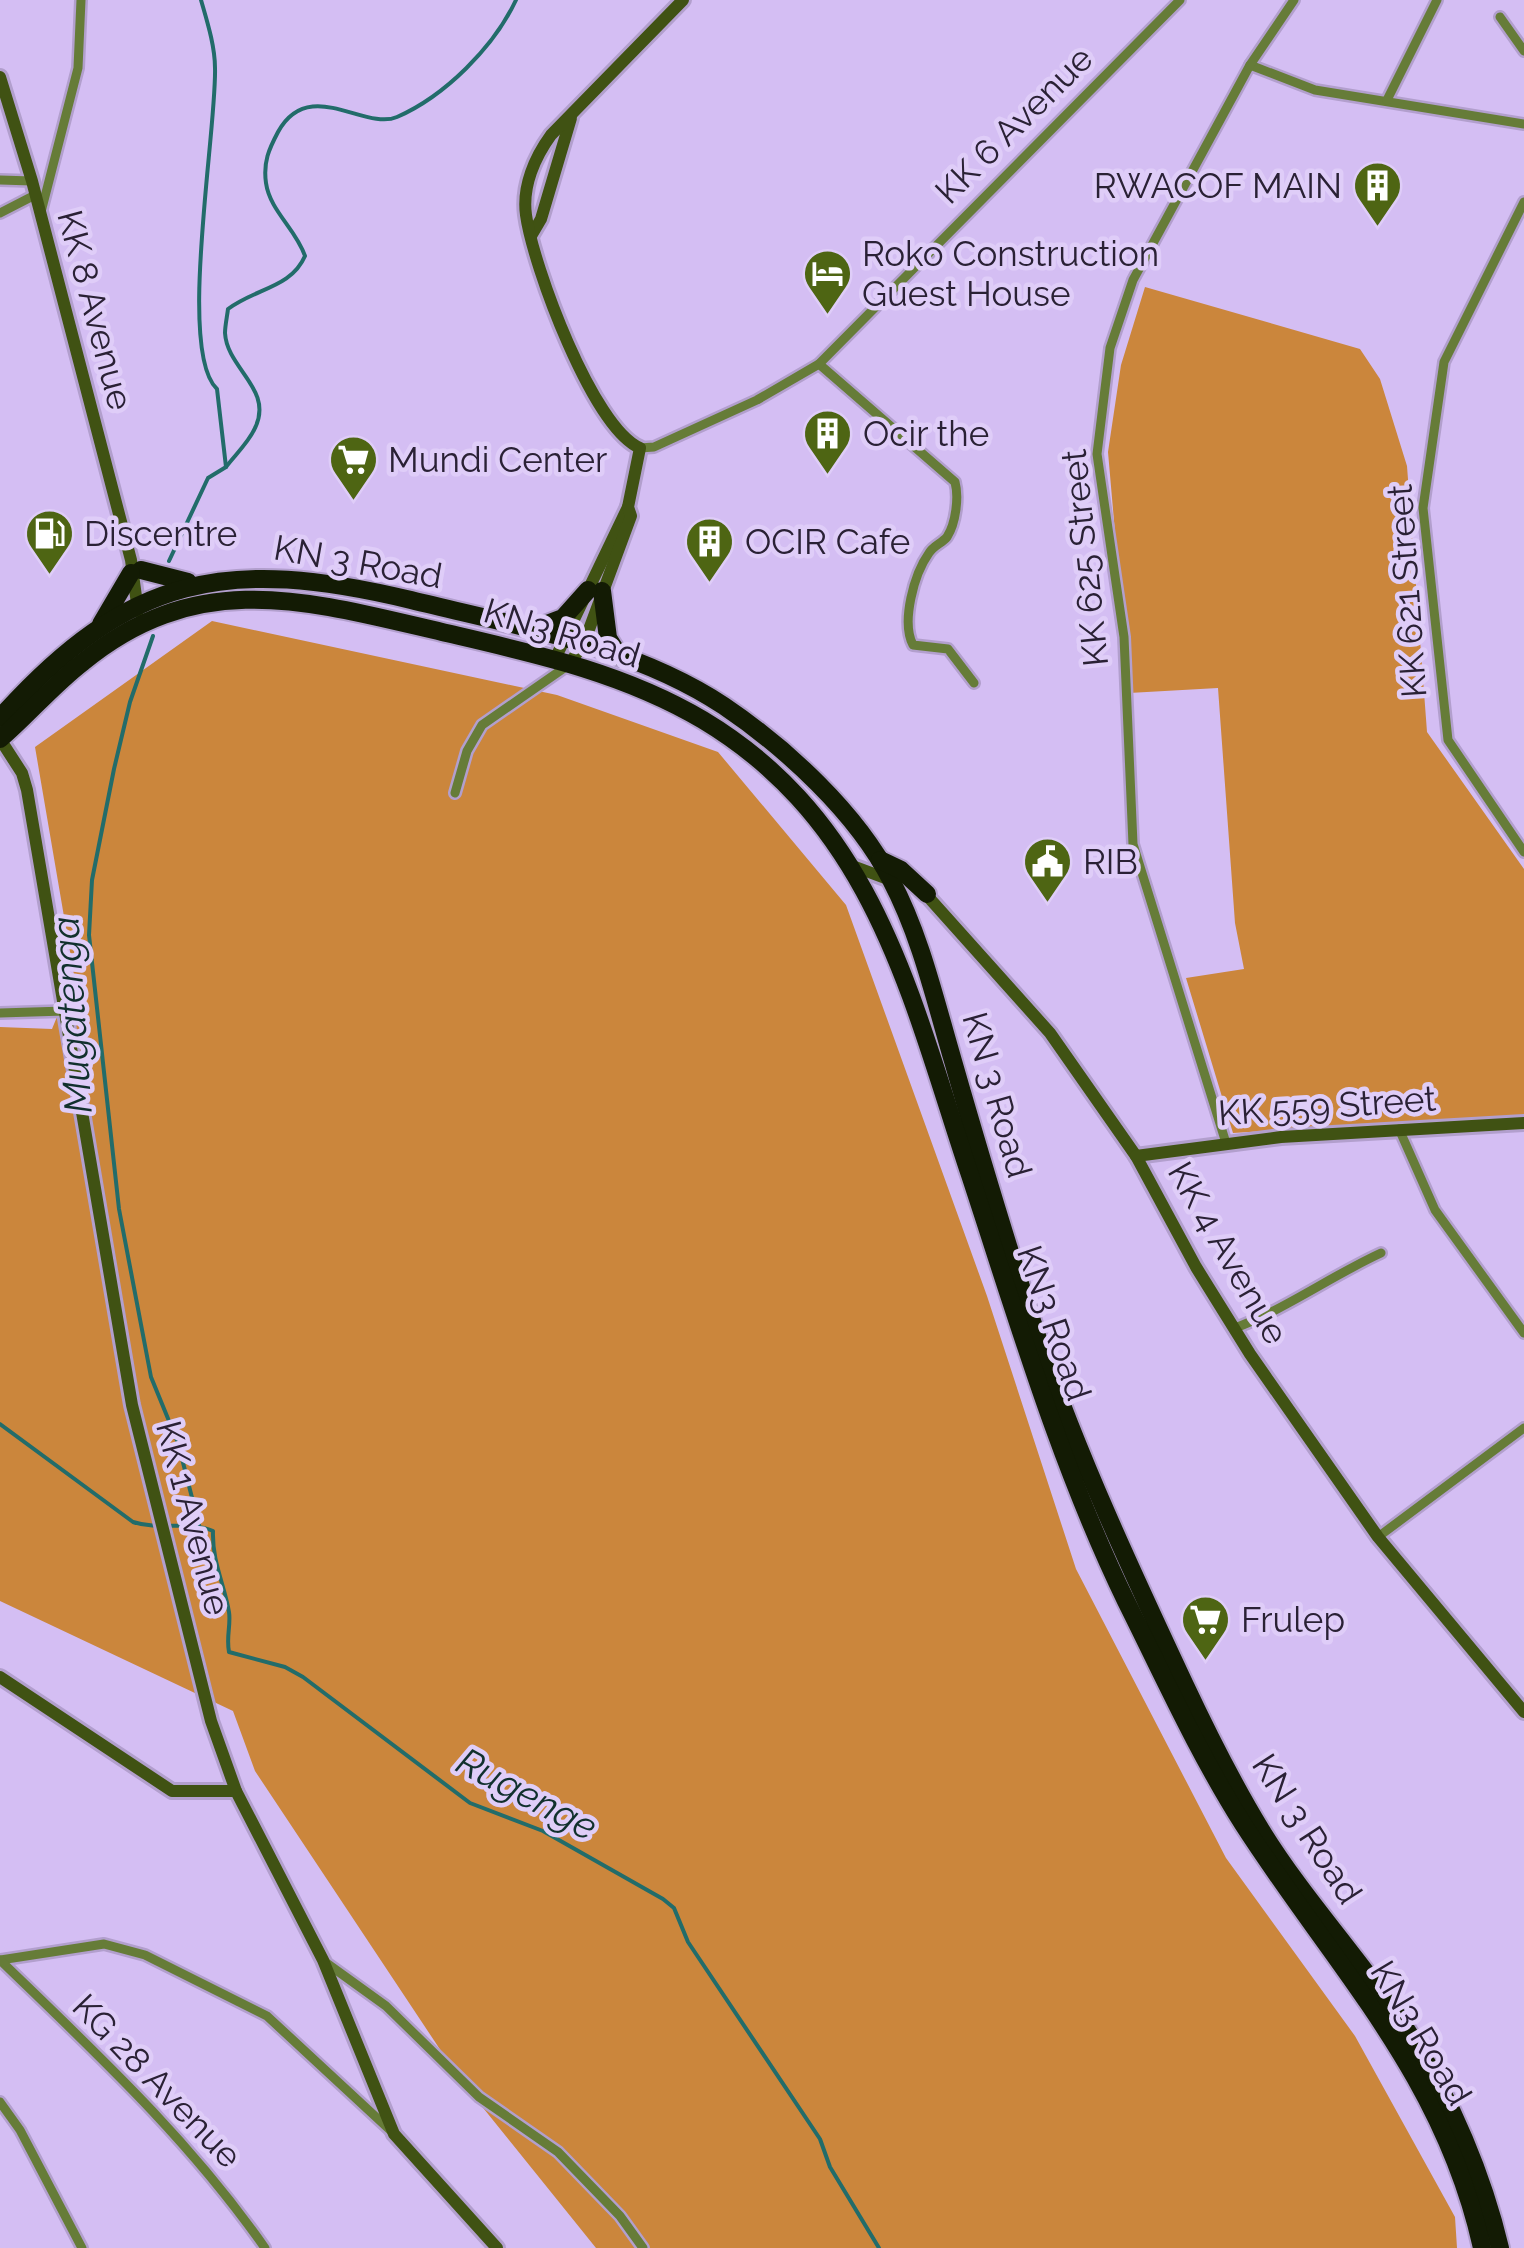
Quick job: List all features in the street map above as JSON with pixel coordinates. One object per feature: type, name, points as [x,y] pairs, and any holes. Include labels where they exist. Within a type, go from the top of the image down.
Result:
[{"type":"highway","points":[[100,625],[134,568],[182,582],[204,580]]},
{"type":"highway","name":"KN 3 Road","points":[[0,739],[84,660],[150,610],[204,580],[274,576],[352,588],[576,640],[620,657],[731,712],[801,771],[851,821],[880,860],[904,907],[1041,1348],[1187,1706],[1262,1831],[1428,2066],[1454,2117],[1500,2248]]},
{"type":"highway","points":[[530,630],[554,624],[595,590],[608,638],[620,657]]},
{"type":"highway","name":"KN 3 Road","points":[[0,718],[44,671],[100,625],[150,610],[272,598],[400,622]]},
{"type":"highway","name":"KN3 Road","points":[[400,622],[562,661],[665,700],[708,723],[775,778],[816,820],[850,865],[872,900],[900,962],[1022,1338],[1116,1580],[1187,1706],[1242,1822],[1412,2066],[1464,2182],[1482,2248]]},
{"type":"highway","points":[[880,860],[901,870],[923,891],[904,907]]},
{"type":"main road","points":[[562,661],[576,640],[631,516],[628,507],[640,448],[622,435],[584,378],[550,302],[526,213],[530,174],[538,154],[573,111],[682,0]]},
{"type":"main road","name":"KK 8 Avenue","points":[[0,76],[34,188],[39,219],[134,568],[150,610]]},
{"type":"main road","points":[[532,236],[541,219],[573,111]]},
{"type":"main road","name":"KK 1 Avenue","points":[[0,739],[28,790],[132,1405],[211,1721],[236,1791],[323,1960],[394,2134],[497,2248]]},
{"type":"main road","points":[[850,865],[923,891]]},
{"type":"main road","name":"KK 4 Avenue","points":[[923,891],[1050,1033],[1136,1156],[1235,1328],[1378,1536],[1524,1712]]},
{"type":"main road","name":"KK 559 Street","points":[[1136,1156],[1226,1143],[1524,1123]]},
{"type":"main road","points":[[0,1677],[172,1790],[236,1791]]},
{"type":"street","points":[[39,219],[78,68],[80,0]]},
{"type":"street","name":"KK 6 Avenue","points":[[640,448],[654,447],[757,400],[819,364],[1180,0]]},
{"type":"street","name":"KK 625 Street","points":[[1226,1143],[1133,844],[1124,638],[1097,454],[1110,348],[1133,280],[1250,65],[1294,0]]},
{"type":"street","points":[[1387,100],[1437,0]]},
{"type":"street","points":[[1500,17],[1524,50]]},
{"type":"street","points":[[1250,65],[1316,90],[1524,124]]},
{"type":"street","points":[[0,180],[34,188]]},
{"type":"street","points":[[0,213],[34,188]]},
{"type":"street","name":"KK 621 Street","points":[[1524,202],[1444,362],[1423,508],[1448,740],[1524,852]]},
{"type":"street","points":[[819,364],[954,482],[958,496],[947,536],[930,550],[917,575],[907,634],[913,645],[948,649],[974,684]]},
{"type":"street","points":[[454,792],[467,750],[482,725],[536,686],[562,661]]},
{"type":"street","points":[[536,686],[562,661]]},
{"type":"street","points":[[0,1013],[66,1011]]},
{"type":"street","points":[[1398,1129],[1436,1210],[1524,1333]]},
{"type":"street","points":[[1235,1328],[1271,1314],[1334,1274],[1382,1253]]},
{"type":"street","points":[[1378,1536],[1524,1428]]},
{"type":"street","points":[[0,1960],[104,1944],[144,1955],[267,2016],[394,2134]]},
{"type":"street","name":"KG 28 Avenue","points":[[0,1960],[164,2119],[219,2182],[265,2248]]},
{"type":"street","points":[[323,1960],[386,2006],[478,2097],[558,2152],[620,2216],[643,2248]]},
{"type":"street","points":[[0,2102],[20,2130],[82,2248]]},
{"type":"shaded area","points":[[1145,287],[1360,349],[1380,379],[1407,466],[1427,732],[1524,869],[1524,1115],[1233,1133],[1186,978],[1244,969],[1235,923],[1218,688],[1129,693],[1108,452],[1121,365]]},
{"type":"shaded area","points":[[212,621],[557,695],[718,752],[846,905],[987,1296],[1076,1569],[1226,1858],[1355,2036],[1455,2217],[1457,2248],[596,2248],[459,2078],[255,1771],[233,1711],[0,1601],[0,1027],[52,1029],[74,975],[35,747]]},
{"type":"waterway","points":[[169,561],[208,478],[226,467],[217,389],[206,367],[200,332],[199,288],[215,68],[201,0]]},
{"type":"waterway","points":[[226,467],[249,438],[259,414],[254,390],[228,346],[228,309],[291,275],[305,256],[268,193],[265,169],[278,132],[291,116],[305,108],[321,106],[384,119],[415,108],[450,83],[481,52],[516,0]]},
{"type":"waterway","name":"Mugatenga","points":[[153,636],[130,702],[114,769],[92,880],[89,935],[119,1209],[151,1377],[178,1443],[199,1525]]},
{"type":"waterway","name":"Rugenge","points":[[0,1424],[133,1522],[213,1531],[216,1563],[229,1612],[229,1652],[285,1667],[303,1677],[470,1803],[543,1831],[674,1908],[688,1942],[820,2139],[830,2167],[879,2248]]},
{"type":"place","name":"RWACOF MAIN","points":[[1377,228]]},
{"type":"place","name":"Roko Construction Guest House","points":[[827,316]]},
{"type":"place","name":"Ocir the","points":[[828,476]]},
{"type":"place","name":"Mundi Center","points":[[353,502]]},
{"type":"place","name":"Discentre","points":[[49,576]]},
{"type":"place","name":"OCIR Cafe","points":[[710,584]]},
{"type":"place","name":"RIB","points":[[1048,904]]},
{"type":"place","name":"Frulep","points":[[1206,1662]]}]
